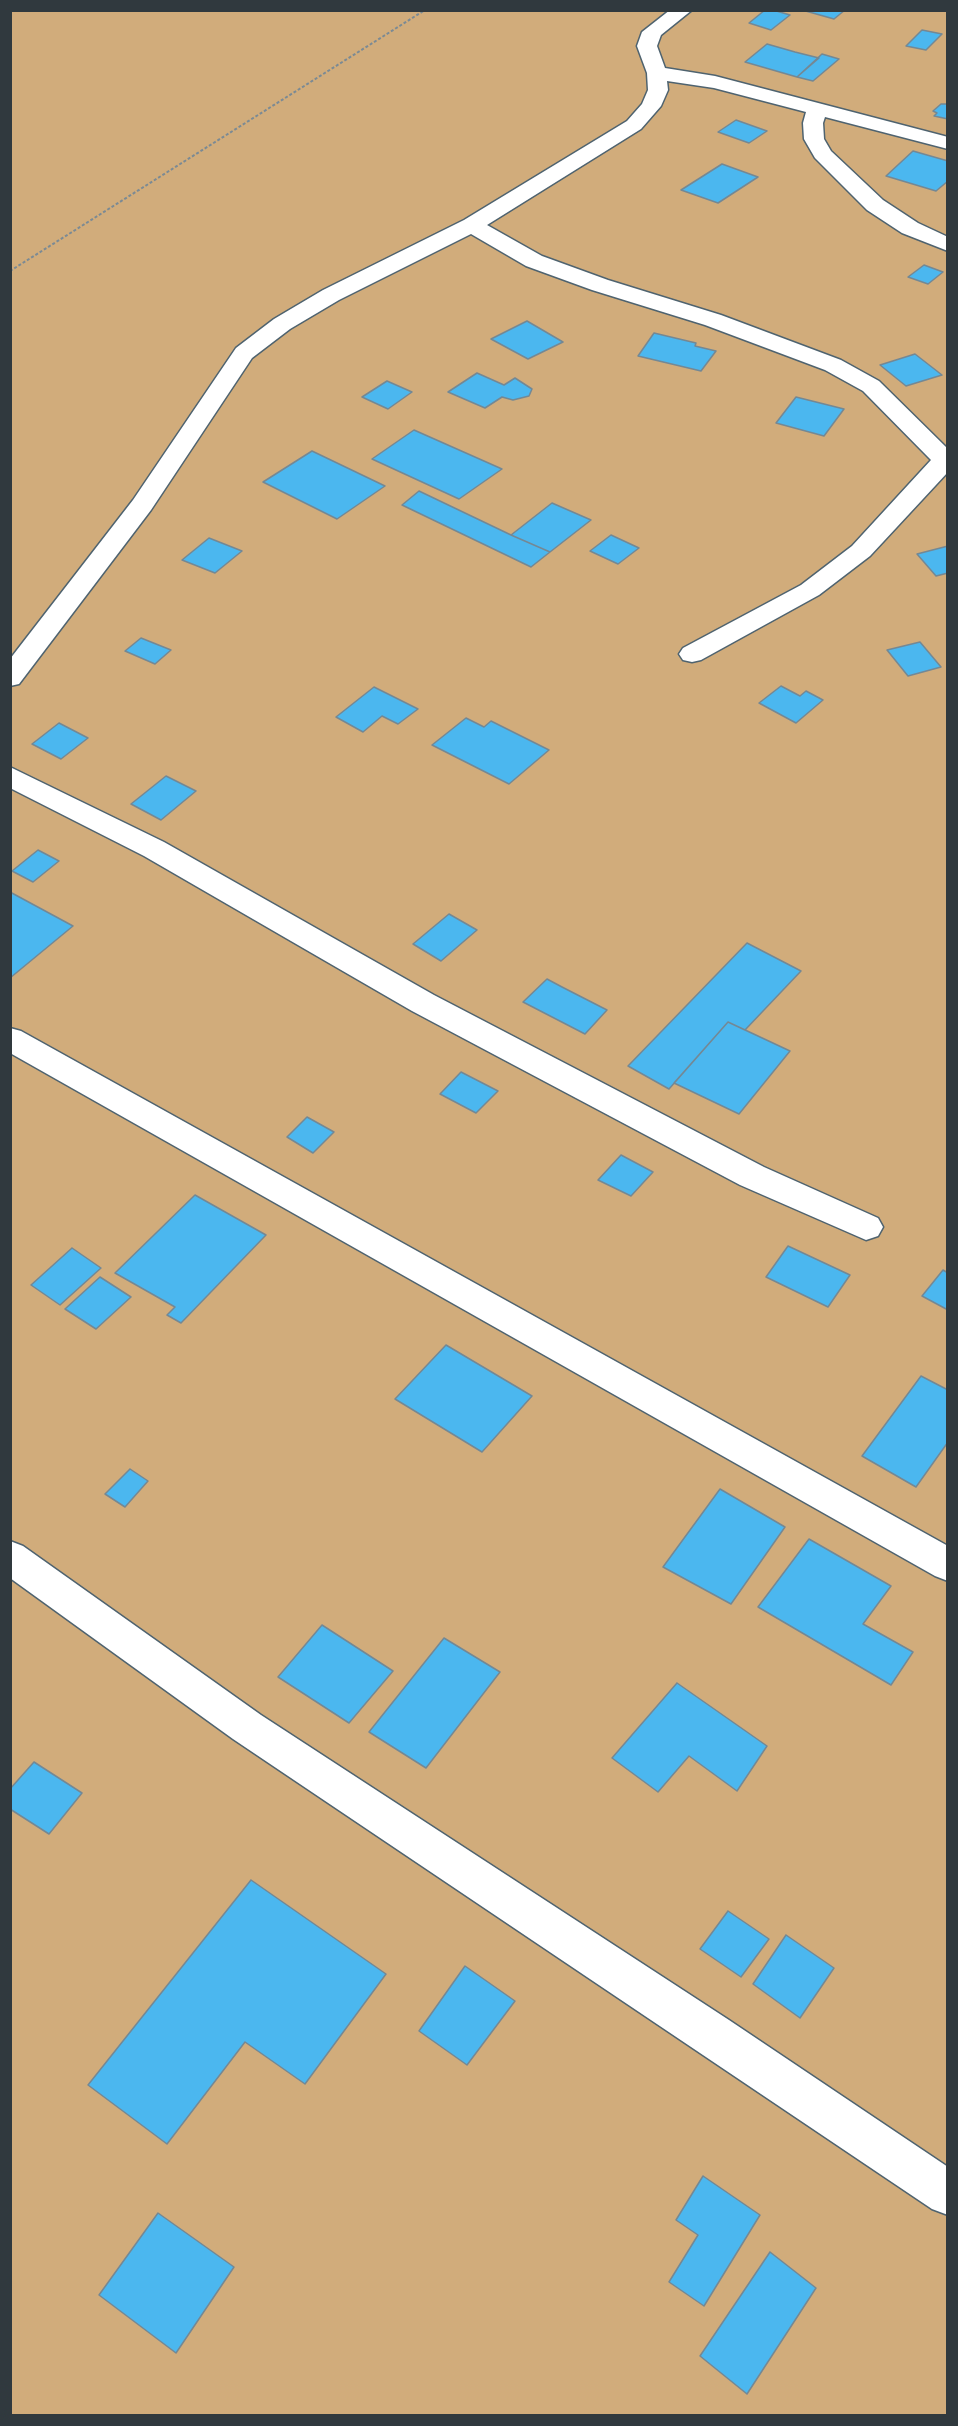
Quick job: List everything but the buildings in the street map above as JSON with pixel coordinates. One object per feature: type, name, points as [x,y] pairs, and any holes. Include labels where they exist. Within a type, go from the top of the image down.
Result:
[{"type":"lane","points":[[10,678],[142,505],[244,353],[282,324],[331,295],[472,225],[634,125],[651,106],[658,90],[657,74],[647,46],[652,32],[683,10]]},
{"type":"lane","points":[[657,74],[715,82],[948,143]]},
{"type":"lane","points":[[817,109],[813,123],[814,139],[822,154],[875,205],[910,228],[948,245]]},
{"type":"lane","points":[[472,225],[534,261],[600,285],[713,320],[833,365],[871,386],[946,461],[861,551],[810,590],[692,654]]},
{"type":"lane","points":[[10,776],[154,849],[423,1003],[752,1176],[866,1227]]},
{"type":"lane","points":[[10,1039],[948,1565]]},
{"type":"lane","points":[[10,1557],[247,1728],[714,2035],[948,2193]]},
{"type":"path","points":[[10,271],[425,10]]},
{"type":"shaded area","points":[[11,11],[947,11],[947,2415],[11,2416]]}]
